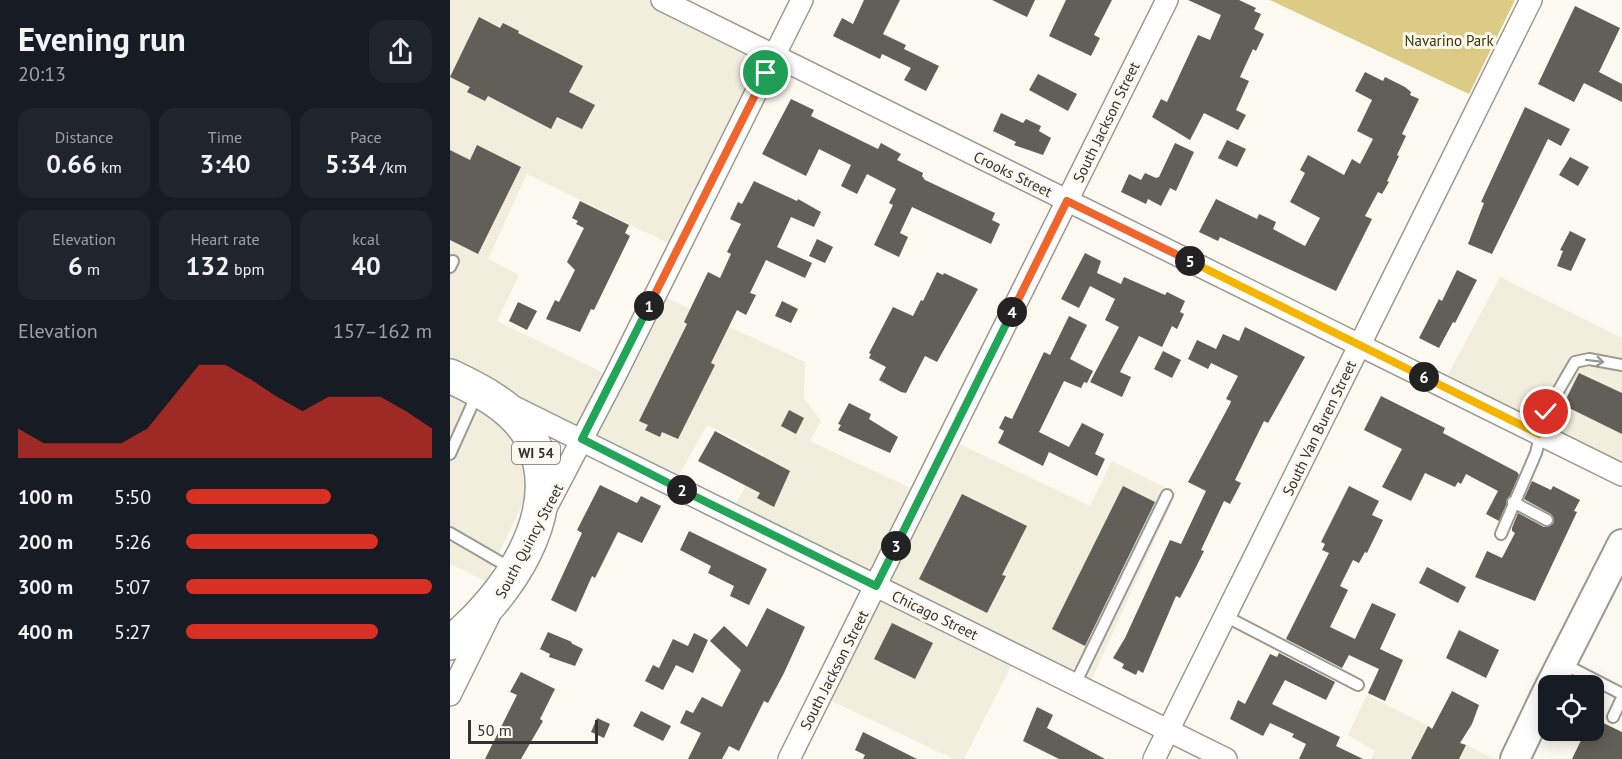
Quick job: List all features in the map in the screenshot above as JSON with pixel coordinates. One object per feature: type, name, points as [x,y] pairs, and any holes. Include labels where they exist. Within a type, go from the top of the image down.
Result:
[{"type":"main road","name":"Chicago Street","points":[[450,376],[486,393]]},
{"type":"main road","name":"WI 54","points":[[486,393],[517,421],[531,438],[535,448],[540,466],[542,497],[538,524]]},
{"type":"main road","name":"South Quincy Street","points":[[510,577],[538,524]]},
{"type":"main road","points":[[1556,674],[1622,544]]},
{"type":"main road","name":"WI 54","points":[[450,643],[468,626],[510,577]]},
{"type":"main road","points":[[1515,759],[1538,711]]},
{"type":"street","name":"Crooks Street","points":[[662,0],[1622,475]]},
{"type":"street","name":"South Quincy Street","points":[[538,524],[802,0]]},
{"type":"street","name":"South Jackson Street","points":[[789,759],[1167,0]]},
{"type":"street","name":"South Van Buren Street","points":[[1154,759],[1531,0]]},
{"type":"street","name":"Chicago Street","points":[[486,393],[1226,759]]},
{"type":"street","name":"South Quincy Street","points":[[450,695],[510,577]]},
{"type":"lane","points":[[1501,534],[1536,453],[1546,412],[1575,362],[1589,359],[1622,365]]},
{"type":"lane","points":[[450,454],[486,393]]},
{"type":"lane","points":[[1075,684],[1167,495]]},
{"type":"lane","points":[[1513,502],[1547,520]]},
{"type":"lane","points":[[450,533],[510,577]]},
{"type":"lane","points":[[1225,616],[1358,685]]},
{"type":"lane","points":[[1556,674],[1622,696],[1613,717]]},
{"type":"shaded area","points":[[450,0],[662,0],[774,56],[678,248],[527,174],[488,259],[519,275],[497,321],[614,378],[656,293],[805,362],[804,398],[821,421],[810,441],[921,493],[949,439],[1090,506],[1112,461],[1176,493],[1087,690],[1016,656],[964,759],[954,759],[821,696],[876,586],[730,514],[764,454],[707,425],[673,486],[495,398],[540,466],[486,581],[450,564]]},
{"type":"shaded area","points":[[1500,277],[1622,338],[1622,475],[1442,386]]},
{"type":"shaded area","points":[[1367,695],[1494,759],[1371,759],[1375,751],[1348,735]]},
{"type":"green space","name":"Navarino Park","points":[[1270,0],[1515,0],[1469,94]]},
{"type":"building","points":[[864,0],[900,0],[883,34],[906,45],[904,49],[939,66],[926,91],[904,80],[911,68],[882,54],[880,59],[833,36],[842,18],[853,24]]},
{"type":"building","points":[[992,0],[1035,0],[1027,17]]},
{"type":"building","points":[[1066,0],[1112,0],[1094,35],[1100,38],[1091,56],[1049,36]]},
{"type":"building","points":[[1188,0],[1239,0],[1256,8],[1254,11],[1261,14],[1254,29],[1264,34],[1256,51],[1253,49],[1240,77],[1249,81],[1236,110],[1246,115],[1238,130],[1204,113],[1190,140],[1152,117],[1161,99],[1167,102],[1198,35],[1210,40],[1221,15]]},
{"type":"building","points":[[1575,6],[1620,28],[1599,72],[1622,84],[1622,102],[1584,83],[1574,102],[1538,84]]},
{"type":"building","points":[[479,17],[500,28],[503,23],[583,66],[569,92],[595,105],[582,129],[557,117],[551,129],[488,96],[485,101],[467,92],[470,87],[450,77]]},
{"type":"building","points":[[1365,72],[1383,81],[1385,77],[1405,87],[1411,92],[1410,95],[1419,99],[1402,134],[1406,136],[1387,181],[1389,182],[1382,194],[1378,192],[1365,216],[1372,219],[1336,291],[1220,237],[1218,241],[1199,232],[1216,199],[1257,219],[1259,214],[1276,222],[1273,229],[1305,246],[1320,218],[1290,202],[1305,173],[1300,170],[1308,155],[1344,175],[1352,159],[1360,164],[1373,139],[1357,131],[1372,100],[1355,91]]},
{"type":"building","points":[[1038,74],[1077,94],[1068,111],[1029,90]]},
{"type":"building","points":[[791,99],[814,110],[811,116],[878,149],[881,143],[901,154],[897,160],[923,173],[925,180],[995,213],[992,220],[1000,224],[991,244],[912,207],[900,233],[908,237],[899,257],[874,245],[893,205],[889,203],[896,189],[867,174],[857,194],[841,186],[851,165],[819,149],[806,176],[762,154]]},
{"type":"building","points":[[1525,107],[1570,129],[1561,146],[1548,139],[1492,254],[1468,244],[1484,203],[1481,202]]},
{"type":"building","points":[[1001,113],[1023,123],[1026,119],[1041,126],[1039,131],[1051,138],[1043,155],[1014,145],[1016,142],[993,131]]},
{"type":"building","points":[[1227,140],[1246,149],[1237,167],[1218,158]]},
{"type":"building","points":[[1175,143],[1194,152],[1176,191],[1170,188],[1161,206],[1148,199],[1146,204],[1121,192],[1129,174],[1141,180],[1145,173],[1159,177]]},
{"type":"building","points":[[477,145],[521,167],[478,254],[450,240],[450,150],[470,160]]},
{"type":"building","points":[[1570,157],[1589,167],[1578,186],[1559,175]]},
{"type":"building","points":[[754,181],[797,201],[798,199],[821,212],[814,227],[791,217],[777,247],[812,263],[805,278],[766,260],[750,293],[756,295],[746,315],[737,310],[711,363],[715,365],[678,439],[662,432],[660,437],[645,430],[648,425],[639,421],[687,324],[684,322],[708,272],[720,278],[731,254],[727,252],[741,224],[730,219],[738,202],[742,204]]},
{"type":"building","points":[[580,201],[629,225],[625,233],[630,236],[594,310],[591,309],[580,332],[546,319],[555,300],[559,302],[575,270],[567,262],[584,228],[576,224],[578,221],[572,218]]},
{"type":"building","points":[[1570,231],[1586,239],[1571,271],[1557,266],[1563,251],[1560,250]]},
{"type":"building","points":[[817,239],[833,247],[825,263],[809,256]]},
{"type":"building","points":[[1085,253],[1101,261],[1097,273],[1121,284],[1124,277],[1185,301],[1180,312],[1184,314],[1177,329],[1172,326],[1162,347],[1139,336],[1120,372],[1131,377],[1122,397],[1090,382],[1119,327],[1105,320],[1115,299],[1090,286],[1079,308],[1061,299]]},
{"type":"building","points":[[1457,270],[1477,280],[1439,348],[1419,338],[1439,299],[1442,301]]},
{"type":"building","points":[[937,272],[978,289],[937,362],[925,356],[906,393],[901,392],[879,380],[886,367],[869,358],[871,354],[869,353],[893,307],[913,316]]},
{"type":"building","points":[[782,301],[798,309],[791,323],[775,316]]},
{"type":"building","points":[[518,302],[537,311],[527,330],[509,321]]},
{"type":"building","points":[[1069,316],[1087,325],[1070,359],[1093,371],[1087,383],[1084,382],[1081,388],[1064,381],[1039,432],[1069,447],[1082,423],[1104,434],[1095,454],[1105,459],[1097,476],[1049,452],[1043,466],[998,443],[1004,431],[999,428],[1005,416],[1012,419],[1044,352],[1050,355]]},
{"type":"building","points":[[1245,327],[1305,357],[1268,423],[1264,421],[1235,480],[1241,483],[1230,504],[1224,501],[1201,550],[1204,551],[1180,598],[1176,596],[1143,673],[1138,670],[1136,675],[1122,668],[1124,664],[1113,658],[1125,638],[1170,540],[1181,544],[1206,491],[1188,482],[1230,404],[1231,401],[1226,399],[1238,376],[1211,363],[1208,369],[1188,359],[1197,340],[1216,349],[1223,334],[1239,341]]},
{"type":"building","points":[[1163,351],[1181,360],[1172,378],[1154,369]]},
{"type":"building","points":[[1579,373],[1622,393],[1622,434],[1563,405]]},
{"type":"building","points":[[1381,396],[1445,428],[1443,433],[1517,472],[1519,475],[1499,521],[1486,514],[1498,491],[1466,474],[1461,484],[1458,482],[1455,487],[1425,473],[1411,501],[1382,487],[1402,449],[1364,430]]},
{"type":"building","points":[[849,403],[871,414],[869,419],[898,437],[890,453],[838,430],[841,425],[838,424]]},
{"type":"building","points":[[789,410],[804,418],[796,434],[781,426]]},
{"type":"building","points":[[715,431],[790,471],[774,507],[757,498],[760,493],[698,461]]},
{"type":"building","points":[[1532,481],[1551,490],[1553,486],[1580,500],[1574,511],[1577,512],[1535,601],[1475,577],[1487,551],[1502,558],[1515,533],[1512,528],[1518,513],[1544,527],[1553,524],[1554,519],[1551,514],[1524,499]]},
{"type":"building","points":[[600,485],[637,503],[641,496],[661,506],[642,543],[618,532],[595,578],[592,576],[576,612],[551,600],[582,533],[577,530]]},
{"type":"building","points":[[1123,486],[1155,502],[1085,646],[1052,629]]},
{"type":"building","points":[[1349,486],[1379,501],[1372,515],[1383,520],[1367,553],[1365,552],[1359,563],[1353,560],[1340,586],[1348,590],[1330,627],[1355,639],[1372,603],[1396,614],[1380,649],[1403,660],[1385,701],[1368,693],[1379,669],[1349,655],[1342,668],[1286,639],[1329,553],[1322,550],[1325,544],[1321,542]]},
{"type":"building","points":[[962,494],[1027,526],[1002,575],[1006,576],[987,613],[919,579]]},
{"type":"building","points":[[689,531],[767,569],[749,605],[730,596],[734,586],[708,573],[711,566],[680,550]]},
{"type":"building","points":[[1427,567],[1466,587],[1458,603],[1419,583]]},
{"type":"building","points":[[767,608],[805,627],[784,673],[768,703],[764,701],[739,751],[729,746],[722,759],[688,759],[701,733],[680,723],[686,710],[693,713],[702,697],[722,707],[741,670],[710,641],[724,626],[747,647]]},
{"type":"building","points":[[892,623],[933,643],[915,679],[874,659]]},
{"type":"building","points":[[1459,630],[1499,650],[1486,678],[1446,658]]},
{"type":"building","points":[[548,632],[583,649],[575,666],[549,657],[550,654],[540,649]]},
{"type":"building","points":[[694,633],[708,640],[693,673],[676,665],[663,690],[645,681],[653,665],[659,668],[673,639],[688,646]]},
{"type":"building","points":[[1279,653],[1335,682],[1326,700],[1285,680],[1272,704],[1340,737],[1336,746],[1363,759],[1299,759],[1306,744],[1292,737],[1294,734],[1270,723],[1263,736],[1230,719],[1238,700],[1245,704],[1270,654],[1277,657]]},
{"type":"building","points":[[521,672],[555,689],[540,719],[543,721],[521,759],[485,759],[517,695],[510,692]]},
{"type":"building","points":[[1452,691],[1479,705],[1472,724],[1460,743],[1466,745],[1459,759],[1411,759],[1428,726],[1432,729]]},
{"type":"building","points":[[1037,707],[1053,715],[1047,728],[1105,759],[1059,759],[1023,741]]},
{"type":"building","points":[[641,711],[671,726],[663,741],[633,726]]},
{"type":"building","points":[[597,718],[610,724],[604,738],[591,732]]},
{"type":"building","points":[[1604,723],[1622,732],[1622,759],[1572,759],[1581,741],[1604,741]]},
{"type":"building","points":[[863,732],[917,759],[863,759],[865,755],[855,750]]},
{"type":"route","points":[[766,73],[582,439],[876,586],[1067,201],[1539,434],[1546,412]]}]
